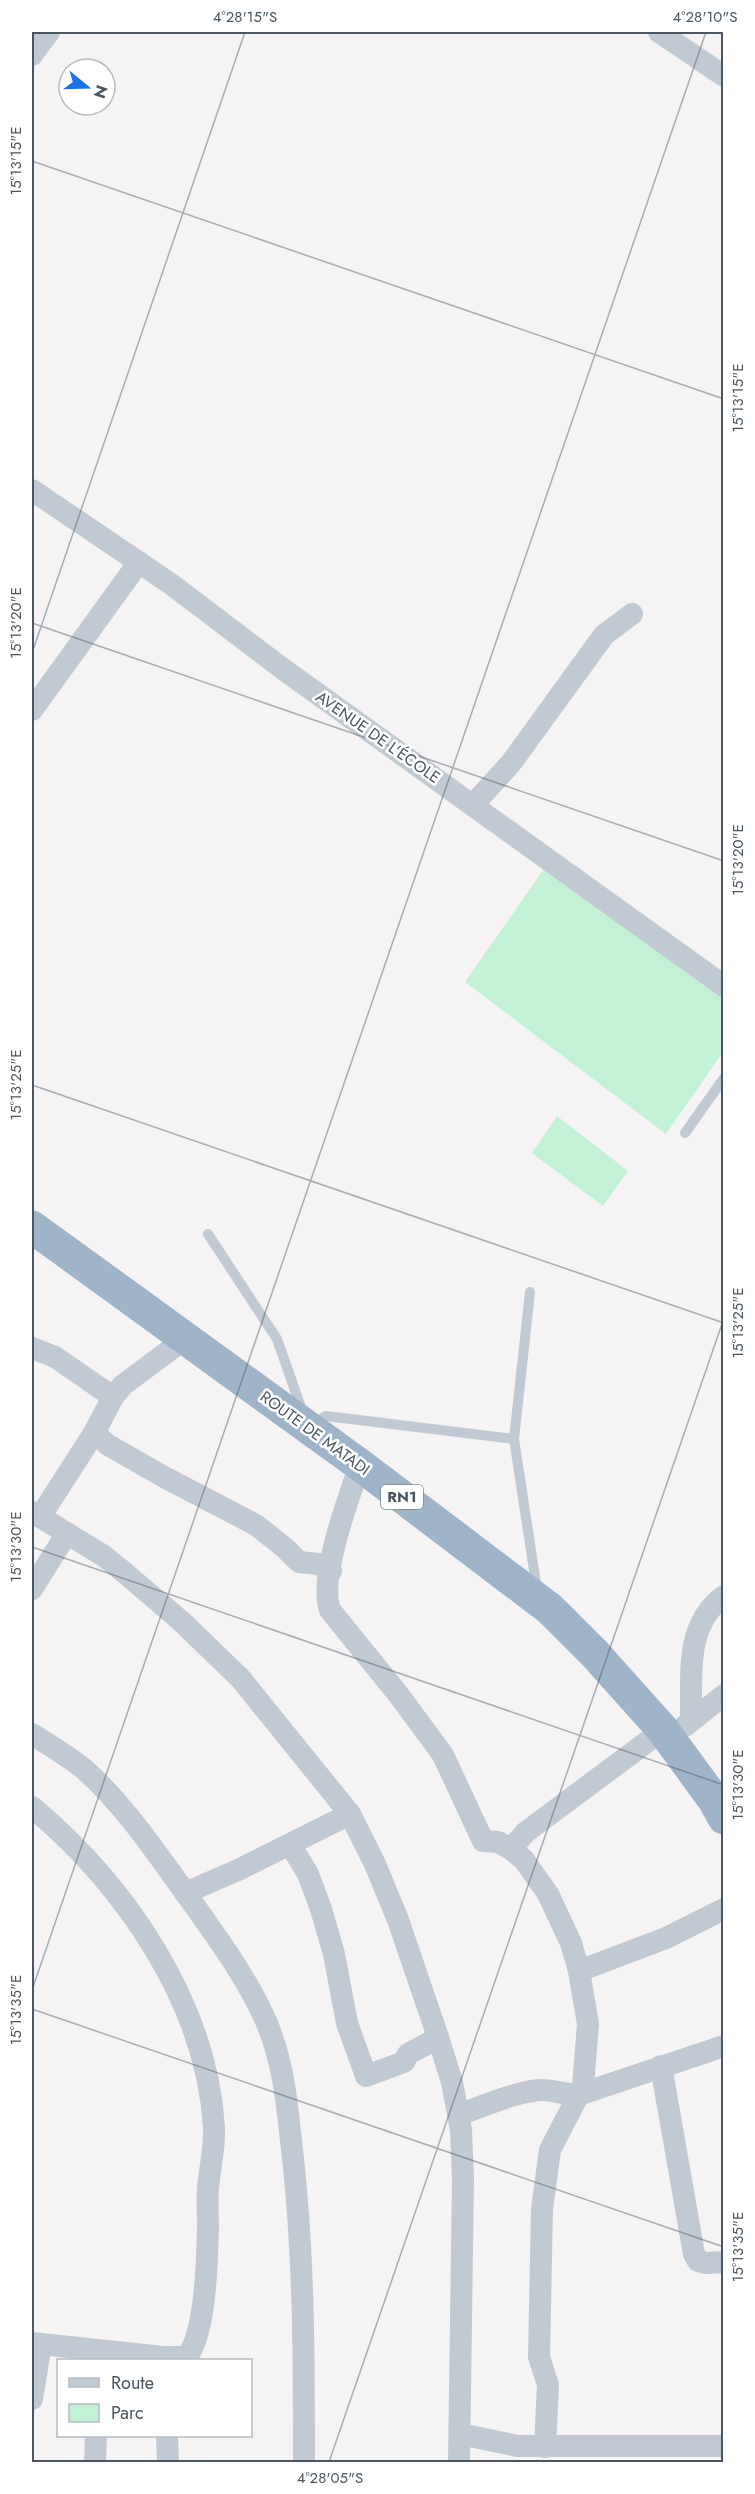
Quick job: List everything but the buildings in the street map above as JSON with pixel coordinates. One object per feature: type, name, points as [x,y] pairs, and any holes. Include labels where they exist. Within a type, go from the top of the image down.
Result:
[{"type":"highway","name":"ROUTE DE MATADI","points":[[32,1227],[360,1465],[538,1600],[676,1731],[723,1818]]},
{"type":"street","points":[[33,52],[49,32]]},
{"type":"street","points":[[659,32],[723,76]]},
{"type":"street","name":"AVENUE DE L'ÉCOLE","points":[[32,490],[139,562],[723,987]]},
{"type":"street","points":[[32,710],[139,562]]},
{"type":"street","points":[[473,805],[511,763],[604,635],[632,614]]},
{"type":"street","points":[[186,1338],[123,1385],[113,1397],[94,1433],[36,1514],[125,1573],[181,1621],[240,1678],[350,1814],[375,1864],[398,1920],[438,2038],[452,2082],[458,2115],[463,2179],[459,2463]]},
{"type":"street","points":[[32,1348],[55,1357],[113,1397]]},
{"type":"street","points":[[94,1433],[108,1445],[166,1478],[256,1525],[299,1562],[318,1564],[331,1571]]},
{"type":"street","points":[[360,1465],[336,1534],[327,1597],[330,1610],[398,1694],[443,1755],[483,1840],[498,1842],[524,1860],[552,1901],[571,1943],[579,1971],[588,2024],[586,2067],[581,2094],[550,2150],[542,2209],[539,2357],[548,2385],[545,2447]]},
{"type":"street","points":[[32,1589],[67,1533]]},
{"type":"street","points":[[676,1731],[697,1632],[703,1618],[723,1596]]},
{"type":"street","points":[[511,1849],[526,1832],[676,1731],[723,1695]]},
{"type":"street","points":[[32,1734],[83,1769],[104,1789],[152,1847],[251,1993],[268,2025],[279,2055],[286,2093],[297,2193],[303,2324],[304,2463]]},
{"type":"street","points":[[32,1807],[84,1856],[118,1896],[150,1943],[178,1993],[197,2041],[208,2085],[214,2129],[208,2189],[207,2269],[197,2340],[187,2357],[165,2359],[100,2355],[36,2344],[32,2399]]},
{"type":"street","points":[[185,1893],[350,1814]]},
{"type":"street","points":[[290,1844],[308,1874],[321,1909],[334,1954],[347,2023],[366,2076],[404,2062],[408,2054],[438,2038]]},
{"type":"street","points":[[579,1971],[666,1938],[723,1909]]},
{"type":"street","points":[[458,2115],[528,2092],[542,2090],[569,2095],[581,2094],[723,2046]]},
{"type":"street","points":[[661,2066],[694,2254],[698,2261],[723,2262]]},
{"type":"street","points":[[460,2434],[518,2446],[723,2446]]},
{"type":"street","points":[[95,2463],[96,2437]]},
{"type":"street","points":[[167,2437],[168,2463]]},
{"type":"lane","points":[[685,1133],[723,1078]]},
{"type":"lane","points":[[208,1234],[277,1339],[308,1427],[326,1416],[514,1439]]},
{"type":"lane","points":[[530,1292],[514,1439],[538,1600]]},
{"type":"green space","points":[[546,866],[723,994],[723,1052],[666,1134],[465,982]]},
{"type":"green space","points":[[557,1116],[628,1171],[603,1206],[532,1153]]}]
